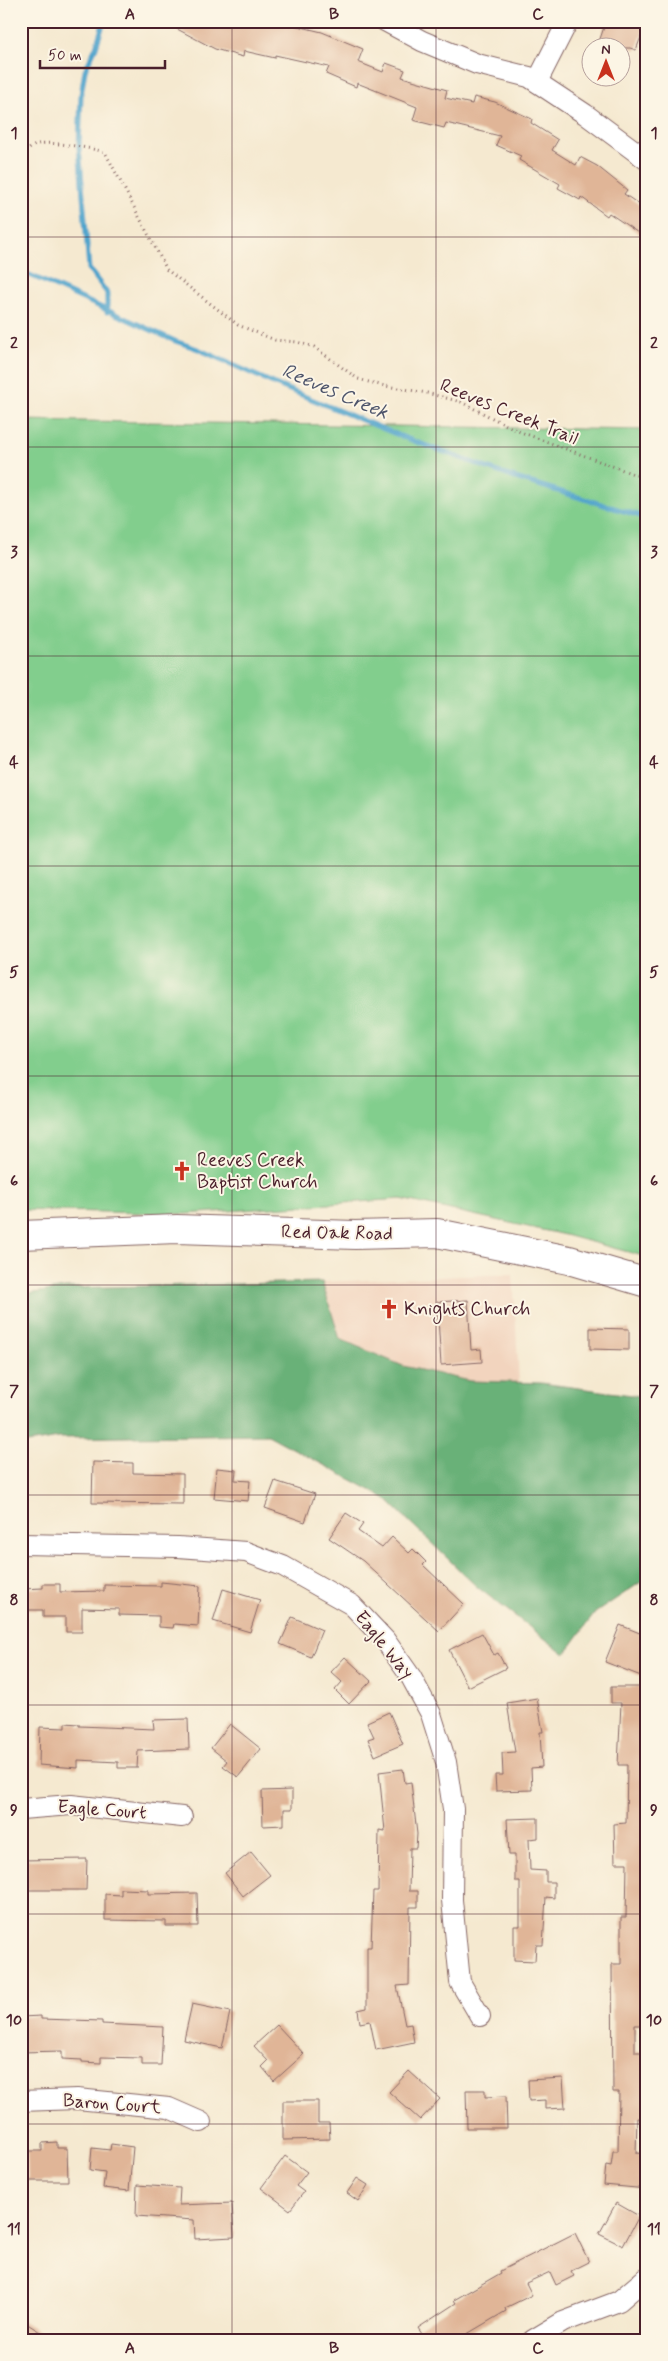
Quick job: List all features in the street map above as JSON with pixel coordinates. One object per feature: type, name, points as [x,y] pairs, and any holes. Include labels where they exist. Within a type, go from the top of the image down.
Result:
[{"type":"street","points":[[385,21],[422,41],[477,64],[529,76],[586,114],[647,160]]},
{"type":"street","points":[[537,82],[568,21]]},
{"type":"street","name":"Red Oak Road","points":[[21,1234],[177,1229],[355,1235],[437,1233],[569,1260],[647,1283]]},
{"type":"street","name":"Eagle Way","points":[[21,1544],[178,1547],[246,1552],[283,1566],[352,1605],[384,1640],[411,1677],[431,1714],[446,1762],[453,1809],[452,1900],[460,1982],[480,2016]]},
{"type":"street","name":"Eagle Court","points":[[21,1809],[71,1805],[182,1817]]},
{"type":"street","name":"Baron Court","points":[[21,2101],[77,2099],[169,2108],[201,2122]]},
{"type":"street","points":[[533,2340],[563,2322],[619,2301],[647,2277]]},
{"type":"path","name":"Reeves Creek Trail","points":[[21,161],[27,150],[38,144],[90,148],[105,152],[167,270],[238,325],[274,340],[297,342],[314,347],[358,379],[380,385],[427,392],[461,402],[518,431],[647,479]]},
{"type":"shaded area","points":[[513,1274],[519,1382],[470,1381],[403,1366],[340,1339],[322,1282]]},
{"type":"green space","points":[[21,420],[647,430],[647,1257],[565,1235],[401,1199],[185,1214],[21,1210]]},
{"type":"green space","points":[[322,1282],[340,1339],[403,1366],[470,1381],[541,1383],[647,1397],[647,1578],[595,1613],[565,1654],[477,1587],[385,1498],[268,1435],[59,1438],[21,1444],[21,1295],[65,1288]]},
{"type":"building","points":[[162,21],[277,21],[322,32],[363,49],[358,62],[383,72],[386,63],[405,70],[402,77],[447,90],[445,98],[472,104],[474,97],[495,102],[532,119],[531,123],[558,140],[552,150],[576,165],[580,157],[597,166],[627,190],[624,194],[647,210],[647,239],[609,213],[607,216],[581,197],[580,200],[558,188],[560,184],[519,160],[521,156],[496,145],[500,136],[446,123],[444,128],[413,120],[417,107],[357,83],[356,87],[326,74],[329,67],[275,55],[275,58],[244,51],[243,57],[215,49]]},
{"type":"building","points":[[606,21],[647,21],[636,50],[630,48],[630,38],[600,38]]},
{"type":"building","points":[[468,1300],[471,1350],[481,1349],[482,1362],[441,1365],[437,1302]]},
{"type":"building","points":[[590,1328],[629,1329],[629,1350],[590,1349]]},
{"type":"building","points":[[93,1462],[133,1463],[133,1473],[183,1474],[183,1504],[92,1503]]},
{"type":"building","points":[[217,1468],[236,1470],[235,1480],[250,1481],[248,1501],[214,1498]]},
{"type":"building","points":[[275,1481],[315,1494],[305,1522],[265,1508]]},
{"type":"building","points":[[346,1513],[363,1524],[358,1531],[382,1548],[392,1537],[409,1553],[413,1549],[426,1562],[423,1565],[464,1604],[439,1631],[363,1561],[329,1538]]},
{"type":"building","points":[[161,1582],[200,1586],[198,1626],[174,1624],[173,1628],[159,1627],[159,1616],[119,1615],[119,1609],[82,1608],[82,1632],[66,1632],[66,1617],[43,1617],[43,1610],[21,1610],[21,1589],[43,1588],[43,1584],[60,1584],[60,1592],[104,1591],[104,1585],[161,1586]]},
{"type":"building","points":[[223,1589],[260,1600],[250,1632],[213,1621]]},
{"type":"building","points":[[292,1617],[322,1630],[311,1657],[280,1644]]},
{"type":"building","points":[[620,1625],[647,1636],[647,1644],[642,1656],[647,1658],[647,1661],[641,1676],[605,1662]]},
{"type":"building","points":[[482,1633],[494,1655],[498,1653],[506,1668],[468,1687],[449,1650]]},
{"type":"building","points":[[345,1657],[371,1681],[349,1704],[335,1690],[342,1682],[331,1672]]},
{"type":"building","points":[[611,1687],[646,1687],[647,1751],[641,1751],[640,1779],[647,1779],[647,1982],[644,1982],[644,2008],[647,2008],[647,2025],[635,2025],[635,2052],[647,2052],[647,2119],[637,2118],[636,2153],[647,2154],[647,2189],[604,2185],[606,2165],[611,2166],[613,2151],[618,2151],[619,2092],[613,2092],[612,1964],[621,1964],[621,1917],[626,1917],[627,1863],[615,1863],[614,1824],[626,1823],[627,1765],[618,1765],[621,1703],[611,1703]]},
{"type":"building","points":[[537,1698],[543,1732],[540,1732],[542,1767],[531,1768],[532,1790],[496,1791],[495,1775],[503,1775],[502,1753],[515,1752],[507,1703]]},
{"type":"building","points":[[389,1712],[403,1744],[375,1756],[368,1739],[374,1737],[367,1722]]},
{"type":"building","points":[[188,1719],[189,1749],[138,1751],[137,1768],[118,1768],[118,1762],[78,1760],[78,1768],[39,1765],[40,1727],[65,1728],[65,1723],[79,1724],[79,1726],[154,1729],[153,1720]]},
{"type":"building","points":[[230,1724],[261,1749],[238,1777],[223,1766],[227,1761],[211,1748]]},
{"type":"building","points":[[403,1769],[405,1783],[411,1782],[417,1834],[416,1848],[410,1848],[409,1891],[418,1891],[418,1907],[410,1907],[409,1985],[397,1986],[405,2025],[411,2024],[414,2042],[376,2050],[370,2021],[360,2023],[358,2010],[367,2008],[367,1947],[371,1947],[373,1891],[378,1891],[379,1830],[385,1831],[379,1772]]},
{"type":"building","points":[[292,1790],[292,1809],[284,1809],[284,1825],[263,1826],[262,1791]]},
{"type":"building","points":[[538,1818],[538,1838],[529,1839],[530,1870],[546,1871],[546,1882],[554,1882],[554,1898],[546,1897],[543,1945],[536,1945],[535,1961],[514,1960],[514,1926],[520,1926],[520,1881],[515,1881],[515,1855],[509,1855],[507,1819]]},
{"type":"building","points":[[251,1852],[270,1875],[243,1896],[225,1873]]},
{"type":"building","points":[[87,1859],[86,1890],[21,1890],[21,1860]]},
{"type":"building","points":[[121,1889],[148,1890],[148,1894],[197,1893],[198,1926],[166,1926],[166,1921],[105,1920],[105,1894],[121,1895]]},
{"type":"building","points":[[192,2004],[230,2012],[222,2048],[184,2040]]},
{"type":"building","points":[[41,2016],[41,2019],[102,2021],[102,2024],[163,2027],[161,2065],[142,2065],[142,2058],[101,2057],[101,2063],[62,2059],[62,2051],[21,2052],[21,2017]]},
{"type":"building","points":[[277,2025],[304,2054],[274,2081],[262,2067],[268,2061],[254,2046]]},
{"type":"building","points":[[409,2071],[440,2099],[420,2120],[389,2092]]},
{"type":"building","points":[[563,2078],[565,2108],[545,2109],[545,2100],[529,2101],[528,2080]]},
{"type":"building","points":[[466,2090],[485,2090],[485,2097],[506,2096],[507,2128],[467,2128]]},
{"type":"building","points":[[283,2101],[318,2101],[318,2123],[329,2123],[330,2139],[283,2140]]},
{"type":"building","points":[[57,2142],[57,2148],[67,2148],[68,2181],[28,2181],[27,2151],[42,2151],[42,2143]]},
{"type":"building","points":[[111,2144],[133,2147],[129,2191],[103,2188],[105,2172],[90,2170],[92,2148],[110,2150]]},
{"type":"building","points":[[285,2156],[307,2172],[296,2186],[304,2192],[290,2210],[261,2188]]},
{"type":"building","points":[[357,2178],[368,2185],[358,2201],[347,2193]]},
{"type":"building","points":[[137,2185],[180,2188],[179,2205],[232,2203],[234,2237],[195,2239],[194,2220],[136,2216]]},
{"type":"building","points":[[616,2203],[639,2216],[623,2246],[599,2234]]},
{"type":"building","points":[[575,2233],[589,2262],[571,2271],[574,2276],[556,2285],[550,2272],[526,2283],[532,2295],[505,2308],[506,2311],[457,2340],[446,2340],[442,2334],[433,2340],[426,2340],[418,2328],[456,2303],[454,2300],[501,2273],[500,2271]]},
{"type":"building","points":[[21,2320],[53,2340],[21,2340]]},
{"type":"waterway","points":[[104,21],[96,47],[85,70],[81,95],[79,147],[89,269],[107,293],[107,312]]},
{"type":"waterway","name":"Reeves Creek","points":[[21,271],[175,341],[198,349],[275,384],[403,437],[512,477],[647,518]]},
{"type":"place","name":"Reeves Creek Baptist Church","points":[[182,1171]]},
{"type":"place","name":"Knights Church","points":[[389,1309]]}]
